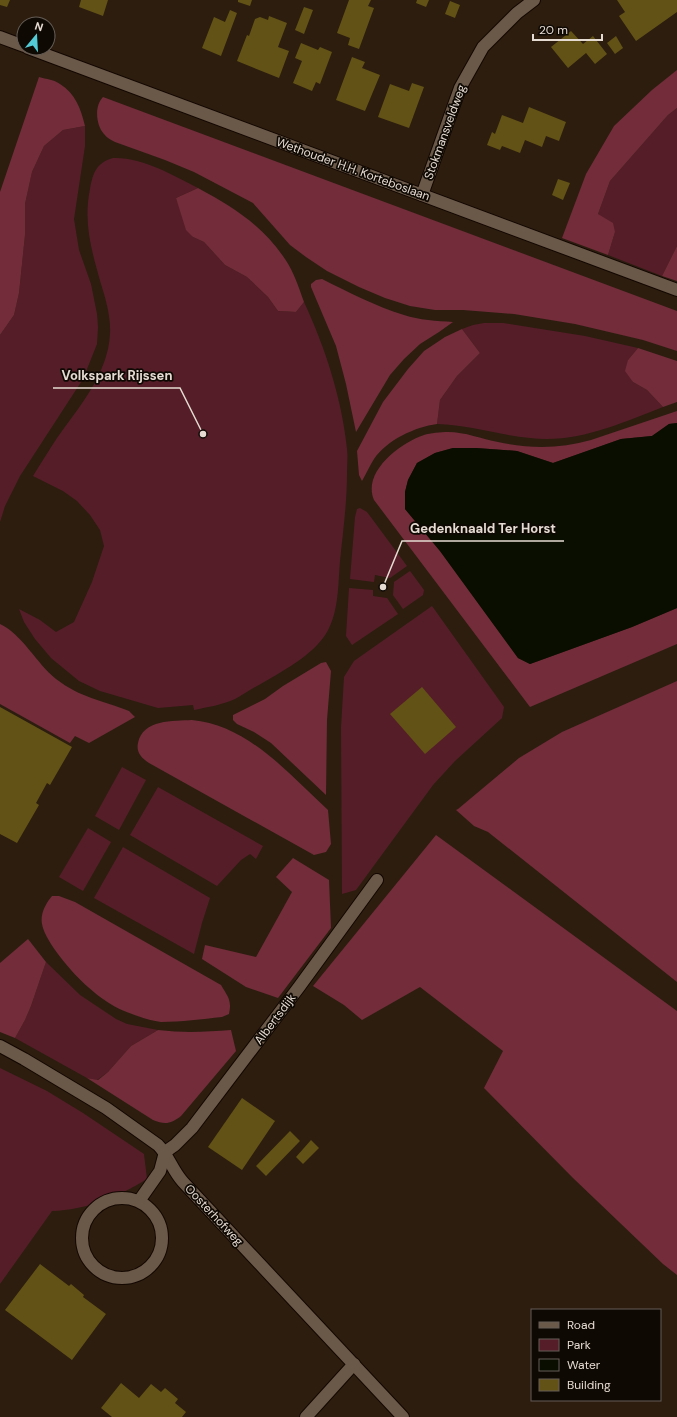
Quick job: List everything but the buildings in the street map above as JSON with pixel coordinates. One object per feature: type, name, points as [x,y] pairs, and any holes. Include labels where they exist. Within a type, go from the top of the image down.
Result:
[{"type":"street","name":"Stokmansveldweg","points":[[422,195],[460,88],[483,47],[517,13],[534,0]]},
{"type":"street","points":[[0,37],[16,43]]},
{"type":"street","name":"Wethouder H.H. Korteboslaan","points":[[49,56],[677,290]]},
{"type":"street","name":"Albertsdijk","points":[[165,1152],[179,1142],[192,1128],[299,987],[377,880]]},
{"type":"street","name":"Oosterhofweg","points":[[0,1046],[106,1108],[148,1137],[165,1152],[172,1167],[183,1182],[403,1417]]},
{"type":"street","points":[[139,1201],[160,1170],[165,1152]]},
{"type":"street","points":[[117,1198],[128,1198],[139,1201],[151,1209],[159,1220],[161,1226],[163,1233],[162,1247],[157,1260],[147,1270],[136,1276],[122,1278],[108,1276],[96,1269],[89,1260],[84,1249],[82,1238],[84,1226],[89,1215],[96,1207],[106,1201],[117,1198]]},
{"type":"street","points":[[306,1417],[354,1364]]},
{"type":"green space","points":[[677,108],[677,246],[662,276],[608,255],[615,232],[598,214],[610,181],[668,115]]},
{"type":"green space","points":[[85,126],[85,146],[74,219],[79,250],[91,284],[97,314],[97,344],[83,379],[20,476],[5,506],[0,522],[0,335],[14,315],[19,293],[25,235],[25,204],[32,172],[44,146],[63,130]]},
{"type":"green space","points":[[113,158],[135,160],[157,168],[198,188],[176,198],[193,237],[204,242],[225,265],[247,277],[268,297],[278,311],[296,312],[304,302],[326,355],[337,392],[345,430],[347,458],[345,517],[336,606],[327,632],[306,655],[287,669],[241,696],[215,706],[194,710],[193,705],[158,708],[100,691],[79,681],[51,658],[35,639],[24,622],[19,609],[40,620],[56,632],[74,622],[92,582],[104,546],[100,530],[90,515],[77,501],[63,491],[33,476],[91,389],[104,363],[108,349],[110,334],[109,315],[92,249],[88,226],[88,202],[92,178],[96,169],[107,160]]},
{"type":"green space","points":[[484,323],[503,323],[585,336],[638,348],[628,360],[633,382],[647,390],[663,407],[598,431],[565,438],[530,438],[461,426],[437,424],[440,400],[457,376],[480,353],[462,329]]},
{"type":"green space","points":[[360,508],[367,512],[407,566],[390,578],[375,575],[374,582],[350,579],[355,517],[357,509]]},
{"type":"green space","points":[[410,571],[424,590],[423,595],[403,609],[393,595],[394,582]]},
{"type":"green space","points":[[349,588],[373,590],[373,596],[387,598],[398,614],[352,645],[346,636]]},
{"type":"green space","points":[[432,606],[504,707],[502,718],[455,761],[433,785],[356,890],[342,894],[341,728],[344,677],[354,661]]},
{"type":"green space","points":[[122,767],[146,780],[119,830],[95,816]]},
{"type":"green space","points":[[158,787],[263,846],[256,859],[250,854],[241,860],[217,886],[130,835]]},
{"type":"green space","points":[[88,828],[111,842],[83,891],[59,877]]},
{"type":"green space","points":[[123,847],[210,898],[194,954],[94,898]]},
{"type":"green space","points":[[46,962],[80,995],[116,1019],[127,1024],[158,1030],[131,1046],[108,1072],[97,1080],[87,1078],[15,1038],[31,1006]]},
{"type":"green space","points":[[0,1068],[47,1091],[144,1154],[147,1179],[113,1197],[77,1208],[52,1211],[0,1284]]},
{"type":"shaded area","points":[[677,70],[677,108],[668,115],[610,181],[598,214],[613,223],[615,232],[608,255],[562,238],[586,174],[614,126],[652,90]]},
{"type":"shaded area","points":[[39,77],[58,83],[70,92],[77,102],[85,126],[63,130],[44,146],[32,172],[25,204],[25,235],[19,293],[14,315],[0,335],[0,192]]},
{"type":"shaded area","points":[[103,97],[677,311],[677,351],[643,340],[575,324],[514,314],[463,310],[435,310],[410,306],[385,298],[359,287],[327,271],[290,245],[253,203],[194,172],[108,138],[99,126],[97,116],[98,105]]},
{"type":"shaded area","points":[[198,188],[223,202],[246,218],[267,236],[276,247],[291,269],[304,302],[296,312],[278,311],[268,297],[247,277],[225,265],[204,242],[193,237],[186,230],[176,198]]},
{"type":"shaded area","points":[[677,246],[677,281],[662,276]]},
{"type":"shaded area","points":[[322,279],[372,303],[410,317],[434,321],[453,322],[420,344],[404,359],[390,375],[356,432],[336,346],[311,287],[311,284],[316,280]]},
{"type":"shaded area","points":[[462,329],[480,353],[457,376],[440,400],[437,424],[411,431],[386,446],[374,459],[362,481],[359,475],[357,451],[383,402],[424,351],[445,337]]},
{"type":"shaded area","points":[[638,348],[677,361],[677,402],[663,407],[647,390],[633,382],[625,371],[628,360]]},
{"type":"shaded area","points":[[677,411],[677,423],[669,424],[652,436],[621,439],[553,463],[517,451],[453,448],[435,453],[417,463],[408,480],[405,492],[405,509],[440,551],[518,658],[530,664],[632,627],[677,608],[677,644],[530,707],[374,500],[372,489],[373,479],[378,469],[394,452],[414,439],[424,435],[454,432],[522,446],[545,447],[568,445],[591,440]]},
{"type":"shaded area","points":[[0,624],[16,635],[56,679],[83,695],[129,711],[135,717],[89,743],[75,736],[70,743],[0,704]]},
{"type":"shaded area","points":[[326,662],[331,671],[327,720],[326,795],[271,743],[254,732],[237,724],[233,720],[233,715],[265,699],[283,686],[321,663]]},
{"type":"shaded area","points":[[677,681],[677,982],[488,832],[474,826],[456,810],[519,758],[562,732]]},
{"type":"shaded area","points":[[192,720],[212,724],[231,731],[249,741],[283,767],[328,810],[331,844],[326,852],[314,855],[149,763],[140,754],[138,743],[141,735],[152,725],[168,721]]},
{"type":"shaded area","points":[[436,835],[677,1011],[677,1275],[663,1264],[573,1178],[484,1088],[503,1051],[420,987],[362,1020],[344,1005],[313,986]]},
{"type":"shaded area","points":[[293,858],[329,880],[331,928],[278,998],[246,987],[202,959],[205,945],[256,957],[292,892],[276,877]]},
{"type":"shaded area","points":[[52,896],[59,896],[75,902],[221,985],[230,1002],[229,1014],[222,1017],[161,1022],[146,1019],[126,1012],[108,1003],[75,975],[48,940],[42,924],[42,916],[46,905]]},
{"type":"shaded area","points":[[28,939],[46,962],[31,1006],[15,1038],[0,1032],[0,963]]},
{"type":"shaded area","points":[[158,1030],[194,1032],[231,1030],[236,1051],[181,1116],[168,1123],[161,1123],[153,1120],[87,1078],[98,1080],[108,1072],[131,1046]]},
{"type":"water","points":[[677,423],[677,608],[632,627],[530,664],[518,658],[440,551],[405,509],[405,492],[408,480],[417,463],[435,453],[453,448],[517,451],[553,463],[621,439],[652,436],[669,424]]},
{"type":"place","name":"Volkspark Rijssen","points":[[203,434]]},
{"type":"place","name":"Gedenknaald Ter Horst","points":[[383,587]]}]
